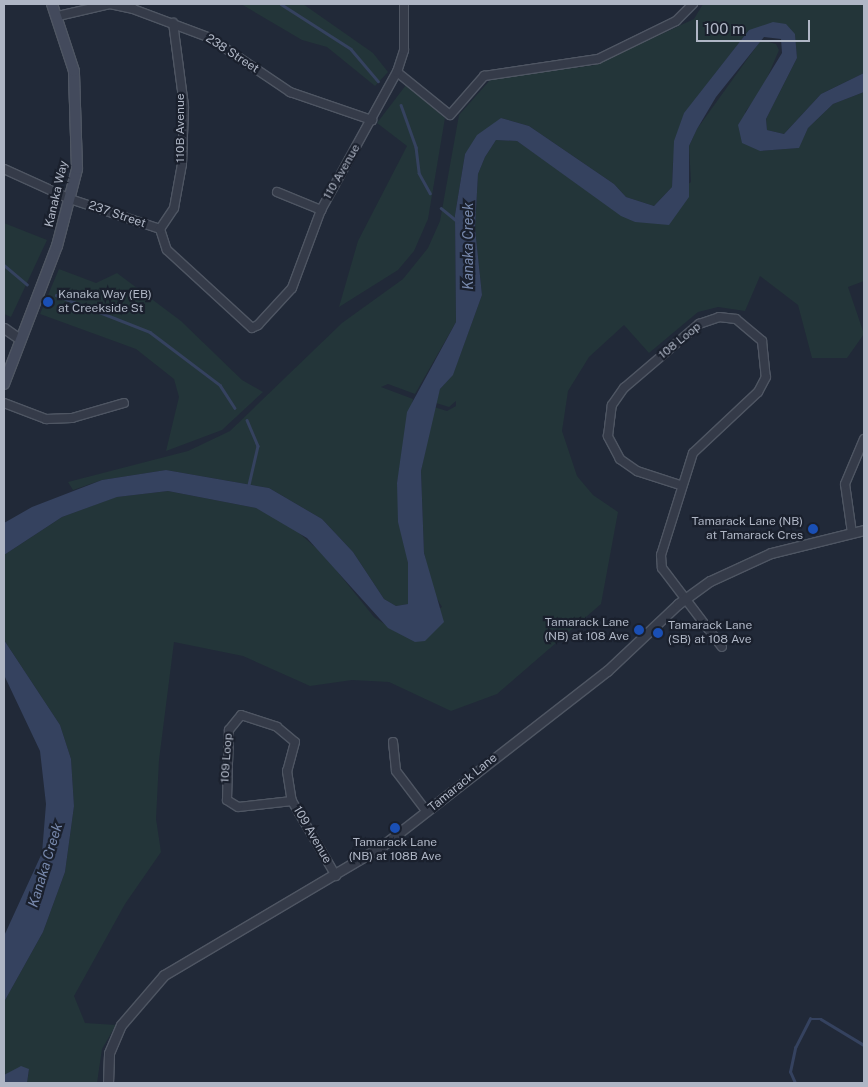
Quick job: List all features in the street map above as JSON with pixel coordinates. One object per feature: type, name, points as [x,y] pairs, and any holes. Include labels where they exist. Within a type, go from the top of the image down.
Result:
[{"type":"main road","name":"Kanaka Way","points":[[4,384],[48,271],[70,199],[79,151],[78,102],[58,16],[52,4]]},
{"type":"street","name":"238 Street","points":[[58,16],[110,4],[173,23],[210,38],[290,92],[372,120]]},
{"type":"street","name":"110 Avenue","points":[[252,328],[292,288],[321,210],[397,72],[404,50],[404,4]]},
{"type":"street","points":[[397,72],[450,115],[484,76],[598,59],[676,21],[693,4]]},
{"type":"street","name":"110B Avenue","points":[[160,229],[174,208],[182,164],[184,106],[173,23]]},
{"type":"street","name":"237 Street","points":[[4,169],[70,199],[160,229],[167,250],[252,328]]},
{"type":"street","points":[[277,192],[321,210]]},
{"type":"street","name":"108 Loop","points":[[680,485],[637,471],[620,459],[608,436],[612,405],[624,388],[699,324],[719,317],[736,319],[762,341],[766,377],[758,392],[693,453],[680,485],[661,554],[662,568],[722,647]]},
{"type":"street","points":[[4,328],[20,339]]},
{"type":"street","points":[[4,403],[51,419],[72,418],[124,403]]},
{"type":"street","points":[[852,533],[845,484],[864,439]]},
{"type":"street","name":"Tamarack Lane","points":[[108,1083],[109,1053],[116,1035],[151,986],[204,950],[336,876],[427,812],[612,668],[684,599],[758,557],[864,530]]},
{"type":"street","name":"109 Loop","points":[[292,801],[238,807],[227,800],[228,730],[241,715],[277,727],[298,742]]},
{"type":"street","name":"109 Avenue","points":[[298,742],[287,771],[292,801],[336,876]]},
{"type":"street","points":[[393,742],[396,771],[427,812]]},
{"type":"shaded area","points":[[241,4],[303,4],[373,53],[388,72],[375,86],[327,47],[302,40]]},
{"type":"shaded area","points":[[703,4],[864,4],[864,73],[821,94],[784,134],[767,130],[766,119],[797,58],[795,34],[749,30],[684,114],[673,161],[672,187],[654,206],[626,197],[614,184],[529,126],[501,118],[465,154],[455,215],[456,322],[415,394],[388,384],[381,387],[413,399],[397,483],[408,563],[408,604],[396,606],[384,599],[353,552],[322,519],[269,488],[166,470],[102,480],[73,490],[68,482],[188,451],[230,431],[342,323],[403,279],[428,248],[440,221],[459,115],[491,79],[595,65],[694,19]]},
{"type":"shaded area","points":[[761,40],[776,44],[779,50],[762,90],[745,112],[760,151],[798,148],[808,128],[833,104],[864,92],[864,281],[848,287],[864,334],[847,358],[812,358],[798,305],[760,276],[745,311],[718,307],[698,312],[649,353],[624,325],[589,357],[568,391],[562,431],[577,476],[593,495],[618,512],[601,604],[497,694],[451,711],[389,682],[352,680],[310,686],[243,656],[174,642],[159,760],[156,819],[161,852],[125,904],[74,996],[85,1023],[116,1025],[102,1049],[97,1083],[27,1083],[29,1070],[4,1075],[4,1002],[43,932],[65,872],[74,806],[71,759],[60,725],[4,640],[4,555],[62,517],[116,497],[168,491],[256,508],[290,525],[324,555],[374,617],[398,633],[442,607],[433,592],[424,553],[421,471],[434,407],[447,411],[456,406],[456,401],[449,407],[436,403],[440,389],[453,374],[482,295],[475,228],[478,174],[485,157],[496,140],[517,141],[635,222],[691,182],[689,146],[697,129]]},
{"type":"shaded area","points":[[406,85],[445,118],[428,219],[414,251],[398,270],[339,307],[358,241],[407,146],[377,123]]},
{"type":"shaded area","points":[[4,223],[47,240],[11,317],[4,314]]},
{"type":"shaded area","points":[[59,269],[96,283],[117,273],[181,321],[242,380],[263,392],[222,430],[166,451],[179,397],[174,379],[136,349],[40,314]]},
{"type":"water","name":"Kanaka Creek","points":[[773,22],[786,24],[795,34],[797,58],[766,119],[767,130],[784,134],[821,94],[864,73],[864,92],[833,104],[808,128],[799,148],[760,151],[742,143],[738,125],[782,53],[781,39],[764,37],[716,97],[697,129],[689,146],[689,197],[669,225],[635,222],[621,216],[517,141],[496,140],[485,157],[478,174],[475,228],[482,295],[453,375],[440,389],[421,471],[424,553],[444,622],[425,641],[415,642],[388,628],[307,538],[256,508],[168,491],[117,497],[62,517],[4,555],[4,523],[32,507],[102,480],[166,470],[269,488],[322,519],[353,552],[384,599],[396,606],[408,604],[408,563],[398,522],[397,483],[407,412],[456,322],[455,215],[465,154],[477,135],[501,118],[529,126],[614,184],[626,197],[654,206],[672,187],[674,141],[684,113],[749,30]]},
{"type":"water","name":"Kanaka Creek","points":[[4,640],[60,725],[71,759],[74,806],[65,872],[43,932],[4,1002],[4,936],[42,853],[46,804],[40,751],[4,675]]},
{"type":"water","points":[[21,1066],[29,1069],[27,1083],[4,1083],[4,1075]]},
{"type":"waterway","points":[[281,4],[351,49],[378,81]]},
{"type":"waterway","points":[[401,105],[416,147],[419,173],[430,193]]},
{"type":"waterway","name":"Kanaka Creek","points":[[441,208],[457,221]]},
{"type":"waterway","points":[[4,265],[27,284]]},
{"type":"waterway","points":[[56,295],[150,332],[220,385],[235,408]]},
{"type":"waterway","points":[[247,420],[258,446],[249,485]]},
{"type":"waterway","points":[[795,1083],[790,1072],[795,1048],[810,1019],[821,1019],[864,1045]]},
{"type":"place","name":"Kanaka Way (EB) at Creekside St","points":[[48,302]]},
{"type":"place","name":"Tamarack Lane (NB) at Tamarack Cres","points":[[813,529]]},
{"type":"place","name":"Tamarack Lane (NB) at 108 Ave","points":[[639,630]]},
{"type":"place","name":"Tamarack Lane (SB) at 108 Ave","points":[[658,633]]},
{"type":"place","name":"Tamarack Lane (NB) at 108B Ave","points":[[395,828]]}]
